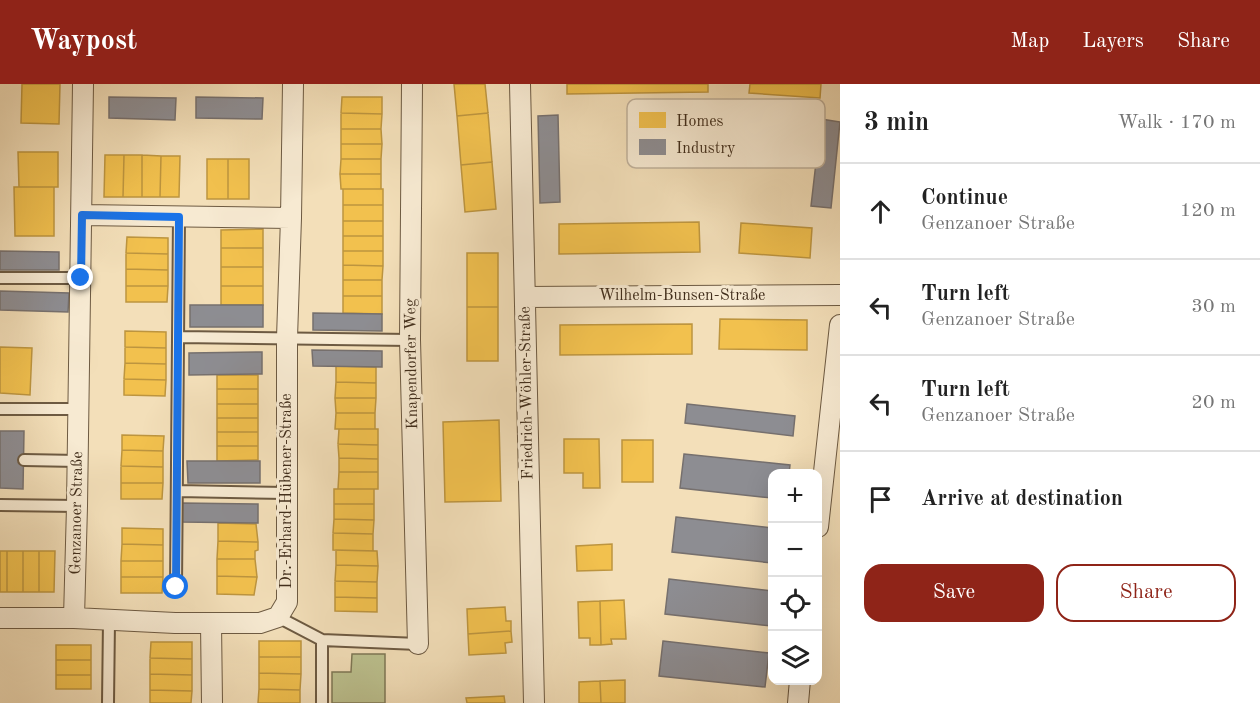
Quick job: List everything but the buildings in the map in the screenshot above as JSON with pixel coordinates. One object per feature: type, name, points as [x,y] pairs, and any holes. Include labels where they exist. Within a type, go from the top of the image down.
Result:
[{"type":"street","name":"Genzanoer Straße","points":[[74,618],[84,84]]},
{"type":"street","name":"Dr.-Erhard-Hübener-Straße","points":[[278,617],[287,602],[287,338],[293,84]]},
{"type":"street","name":"Knapendorfer Weg","points":[[412,84],[410,340],[418,644]]},
{"type":"street","name":"Friedrich-Wöhler-Straße","points":[[520,84],[534,703]]},
{"type":"street","points":[[82,215],[291,218]]},
{"type":"street","name":"Wilhelm-Bunsen-Straße","points":[[525,297],[840,295]]},
{"type":"street","points":[[819,523],[835,414],[840,325]]},
{"type":"street","points":[[0,618],[260,623],[278,617]]},
{"type":"street","points":[[211,623],[212,703]]},
{"type":"street","points":[[798,703],[800,685]]},
{"type":"lane","points":[[176,587],[179,217]]},
{"type":"lane","points":[[0,278],[81,278]]},
{"type":"lane","points":[[179,337],[410,340]]},
{"type":"lane","points":[[0,409],[79,409]]},
{"type":"lane","points":[[24,460],[78,461]]},
{"type":"lane","points":[[178,491],[286,493]]},
{"type":"lane","points":[[0,505],[77,506]]},
{"type":"lane","points":[[278,617],[322,640],[418,644]]},
{"type":"lane","points":[[108,703],[109,621]]},
{"type":"lane","points":[[322,640],[322,703]]},
{"type":"green space","points":[[352,654],[385,654],[385,703],[332,703],[332,672],[351,672]]},
{"type":"route","points":[[81,278],[82,215],[179,217],[176,587]]}]
